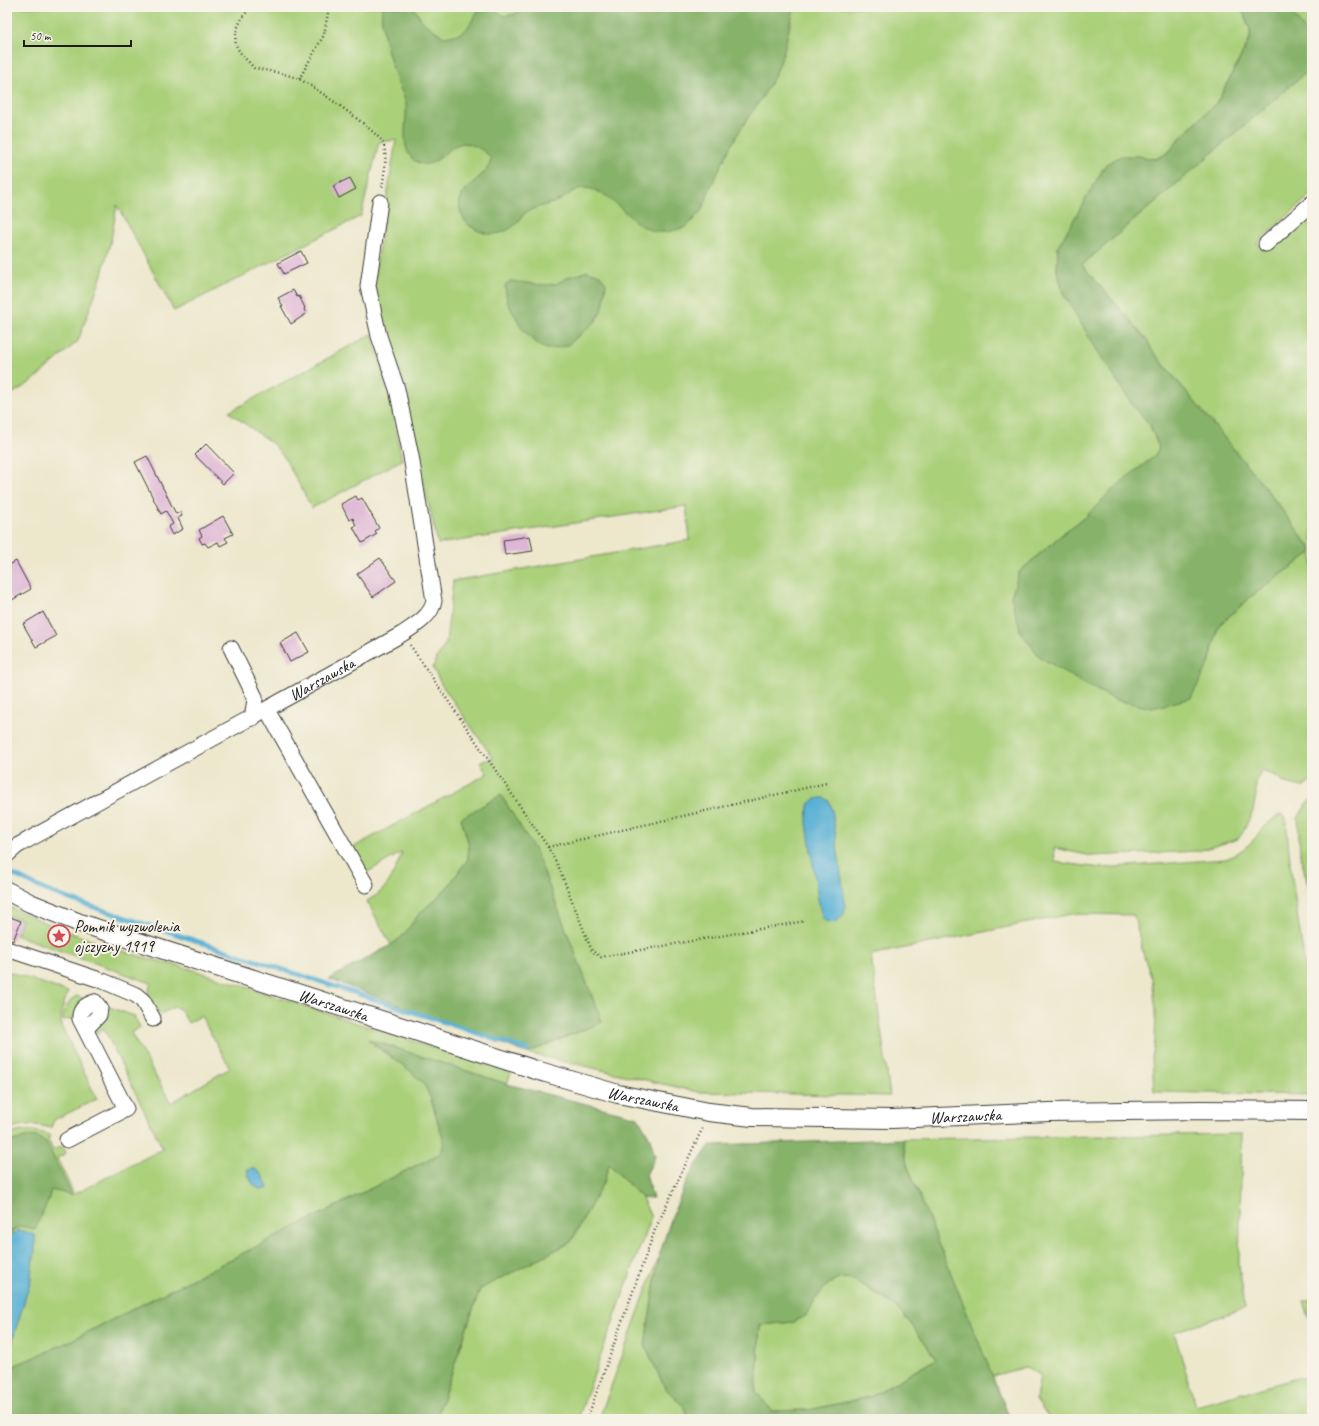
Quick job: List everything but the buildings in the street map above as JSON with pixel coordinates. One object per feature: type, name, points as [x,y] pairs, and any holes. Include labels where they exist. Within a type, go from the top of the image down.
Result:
[{"type":"main road","name":"Warszawska","points":[[7,891],[55,913],[95,928],[536,1070],[618,1094],[709,1112],[752,1117],[892,1119],[1049,1112],[1201,1110],[1312,1111]]},
{"type":"street","name":"Warszawska","points":[[7,855],[14,848],[24,842],[149,773],[268,710],[402,634],[417,624],[430,612],[434,601],[411,456],[396,389],[379,336],[368,286],[380,202]]},
{"type":"street","points":[[1266,244],[1312,202]]},
{"type":"street","points":[[231,648],[255,698],[253,718]]},
{"type":"street","points":[[268,710],[366,886]]},
{"type":"street","points":[[7,948],[103,981],[139,997],[153,1018]]},
{"type":"street","points":[[67,1140],[126,1109],[81,1021],[81,1012],[87,1005],[95,1002],[103,981]]},
{"type":"path","points":[[252,7],[247,11],[236,32],[237,47],[254,68],[276,71],[299,79],[340,105],[383,141],[386,157],[380,202]]},
{"type":"path","points":[[299,79],[324,35],[329,7]]},
{"type":"path","points":[[402,634],[548,847],[559,868],[592,951],[601,957],[805,921]]},
{"type":"path","points":[[548,847],[827,783]]},
{"type":"path","points":[[587,1419],[655,1230],[709,1112]]},
{"type":"green space","points":[[7,7],[1241,7],[1250,29],[1250,39],[1218,101],[1182,136],[1169,152],[1162,156],[1155,159],[1138,156],[1106,164],[1058,247],[1057,270],[1064,295],[1132,404],[1150,425],[1159,448],[1154,457],[1126,478],[1084,518],[1066,531],[1019,572],[1011,597],[1209,664],[1218,626],[1252,596],[1312,552],[1312,781],[1302,787],[1285,783],[1274,775],[1261,771],[1256,780],[1256,795],[1253,811],[1238,839],[1198,851],[1092,856],[1054,848],[1055,862],[1101,868],[1226,859],[1246,847],[1270,821],[1282,814],[1286,820],[1291,871],[1312,1017],[1312,1095],[1154,1092],[1152,1058],[1155,1042],[1156,1011],[1152,979],[1144,957],[1134,915],[1071,914],[871,955],[890,1096],[698,1092],[527,1053],[602,1022],[461,818],[469,845],[468,859],[450,884],[419,914],[403,936],[391,945],[367,901],[377,895],[387,884],[396,868],[402,852],[366,873],[352,848],[487,774],[480,762],[493,758],[441,684],[433,668],[436,659],[446,643],[453,581],[690,540],[686,506],[438,544],[401,390],[373,286],[396,140],[379,142],[361,216],[174,311],[117,205],[111,240],[101,278],[78,341],[31,382],[7,397]]},
{"type":"green space","points":[[382,7],[413,7],[424,23],[444,37],[457,34],[465,30],[477,12],[484,8],[491,8],[504,16],[515,14],[525,7],[795,7],[781,61],[775,76],[732,143],[708,192],[703,208],[688,226],[661,232],[649,229],[638,223],[607,197],[596,191],[581,188],[556,202],[528,211],[518,222],[506,231],[488,234],[469,225],[463,218],[460,211],[460,201],[462,195],[489,166],[491,159],[485,152],[475,146],[464,143],[451,148],[433,162],[426,164],[419,163],[412,159],[408,152],[405,136],[406,104],[397,81],[386,42],[382,23]]},
{"type":"green space","points":[[1241,7],[1287,7],[1312,40],[1312,67],[1082,265],[1148,341],[1151,349],[1264,486],[1312,552],[1252,596],[1218,626],[1209,664],[1191,698],[1152,708],[1116,700],[1081,682],[1040,657],[1021,633],[1011,597],[1019,572],[1066,531],[1084,518],[1126,478],[1154,457],[1159,448],[1150,425],[1132,404],[1064,295],[1057,270],[1058,247],[1106,164],[1121,156],[1138,156],[1155,159],[1162,156],[1169,152],[1182,136],[1218,101],[1250,39],[1250,29]]},
{"type":"green space","points":[[1287,7],[1312,7],[1312,40]]},
{"type":"green space","points":[[1312,67],[1312,194],[1257,243],[1264,251],[1312,208],[1312,550],[1264,486],[1151,349],[1148,341],[1082,265]]},
{"type":"green space","points":[[588,271],[600,275],[606,283],[603,307],[596,321],[568,345],[547,349],[540,346],[523,330],[507,302],[505,285],[511,281],[542,285],[556,284],[568,277]]},
{"type":"green space","points":[[372,334],[385,377],[402,460],[312,508],[284,457],[273,444],[229,412]]},
{"type":"green space","points":[[501,795],[536,852],[602,1022],[527,1053],[329,979],[391,945],[403,936],[419,914],[450,884],[468,859],[469,845],[461,818]]},
{"type":"green space","points":[[1312,798],[1312,905],[1300,855],[1298,818]]},
{"type":"green space","points":[[7,906],[65,931],[135,955],[191,969],[511,1073],[507,1084],[369,1040],[375,1046],[408,1069],[426,1087],[432,1101],[443,1138],[444,1145],[439,1154],[64,1344],[7,1369],[15,1331],[31,1280],[32,1264],[35,1252],[20,1230],[7,1237],[7,1234],[20,1226],[48,1201],[51,1189],[72,1195],[28,1136],[7,1143],[7,1136],[12,1133],[23,1131],[39,1132],[50,1135],[48,1140],[53,1150],[62,1146],[66,1152],[57,1158],[74,1194],[163,1149],[104,1029],[97,1033],[94,1031],[106,1006],[134,1016],[140,1027],[131,1033],[171,1103],[230,1068],[201,1016],[188,1023],[180,1009],[174,1007],[159,1015],[146,999],[151,983],[16,935],[22,920],[11,916],[7,918]]},
{"type":"green space","points":[[7,971],[68,992],[61,1012],[61,1025],[97,1099],[54,1120],[51,1128],[29,1125],[18,1126],[7,1130]]},
{"type":"green space","points":[[76,996],[85,999],[73,1019],[63,1020],[66,1006]]},
{"type":"green space","points":[[368,1039],[507,1084],[638,1117],[650,1138],[655,1157],[646,1175],[653,1198],[642,1198],[609,1164],[604,1181],[571,1242],[480,1289],[436,1419],[7,1419],[7,1369],[64,1344],[439,1154],[443,1148],[442,1137],[432,1102],[426,1088],[416,1076]]},
{"type":"green space","points":[[1242,1134],[1239,1265],[1245,1308],[1174,1332],[1196,1406],[1312,1374],[1312,1419],[1050,1419],[1036,1399],[1040,1375],[1026,1367],[992,1376],[907,1165],[903,1139]]},
{"type":"green space","points":[[28,1136],[38,1137],[46,1142],[72,1195],[51,1190],[48,1201],[35,1229],[20,1226],[7,1234],[7,1143]]},
{"type":"green space","points":[[903,1139],[907,1165],[1010,1419],[688,1419],[684,1407],[665,1388],[645,1345],[659,1256],[672,1216],[689,1176],[710,1145]],"holes":[[[841,1278],[853,1279],[894,1305],[911,1324],[936,1359],[870,1397],[809,1410],[772,1411],[756,1392],[760,1325],[794,1322],[807,1315],[814,1301],[828,1284]]]},
{"type":"green space","points":[[609,1164],[642,1198],[651,1217],[578,1419],[436,1419],[480,1289],[571,1242],[604,1181]]},
{"type":"green space","points":[[659,1256],[645,1345],[665,1388],[684,1407],[688,1419],[599,1419]]},
{"type":"green space","points":[[841,1278],[853,1279],[894,1305],[911,1324],[936,1359],[870,1397],[809,1410],[772,1411],[756,1392],[760,1325],[794,1322],[807,1315],[814,1301],[828,1284]]},
{"type":"green space","points":[[1312,1299],[1312,1327],[1304,1301]]},
{"type":"water","points":[[825,798],[829,801],[832,809],[845,902],[844,914],[834,923],[825,921],[822,917],[807,823],[808,805],[815,799]]},
{"type":"water","points":[[252,1168],[262,1175],[267,1185],[267,1189],[259,1189],[252,1183],[247,1172]]},
{"type":"water","points":[[20,1230],[35,1235],[35,1252],[32,1264],[31,1280],[15,1331],[7,1367],[7,1237]]},
{"type":"waterway","points":[[14,875],[45,890],[69,899],[528,1050]]},
{"type":"place","name":"Pomnik wyzwolenia ojczyzny 1919","points":[[59,936]]}]
